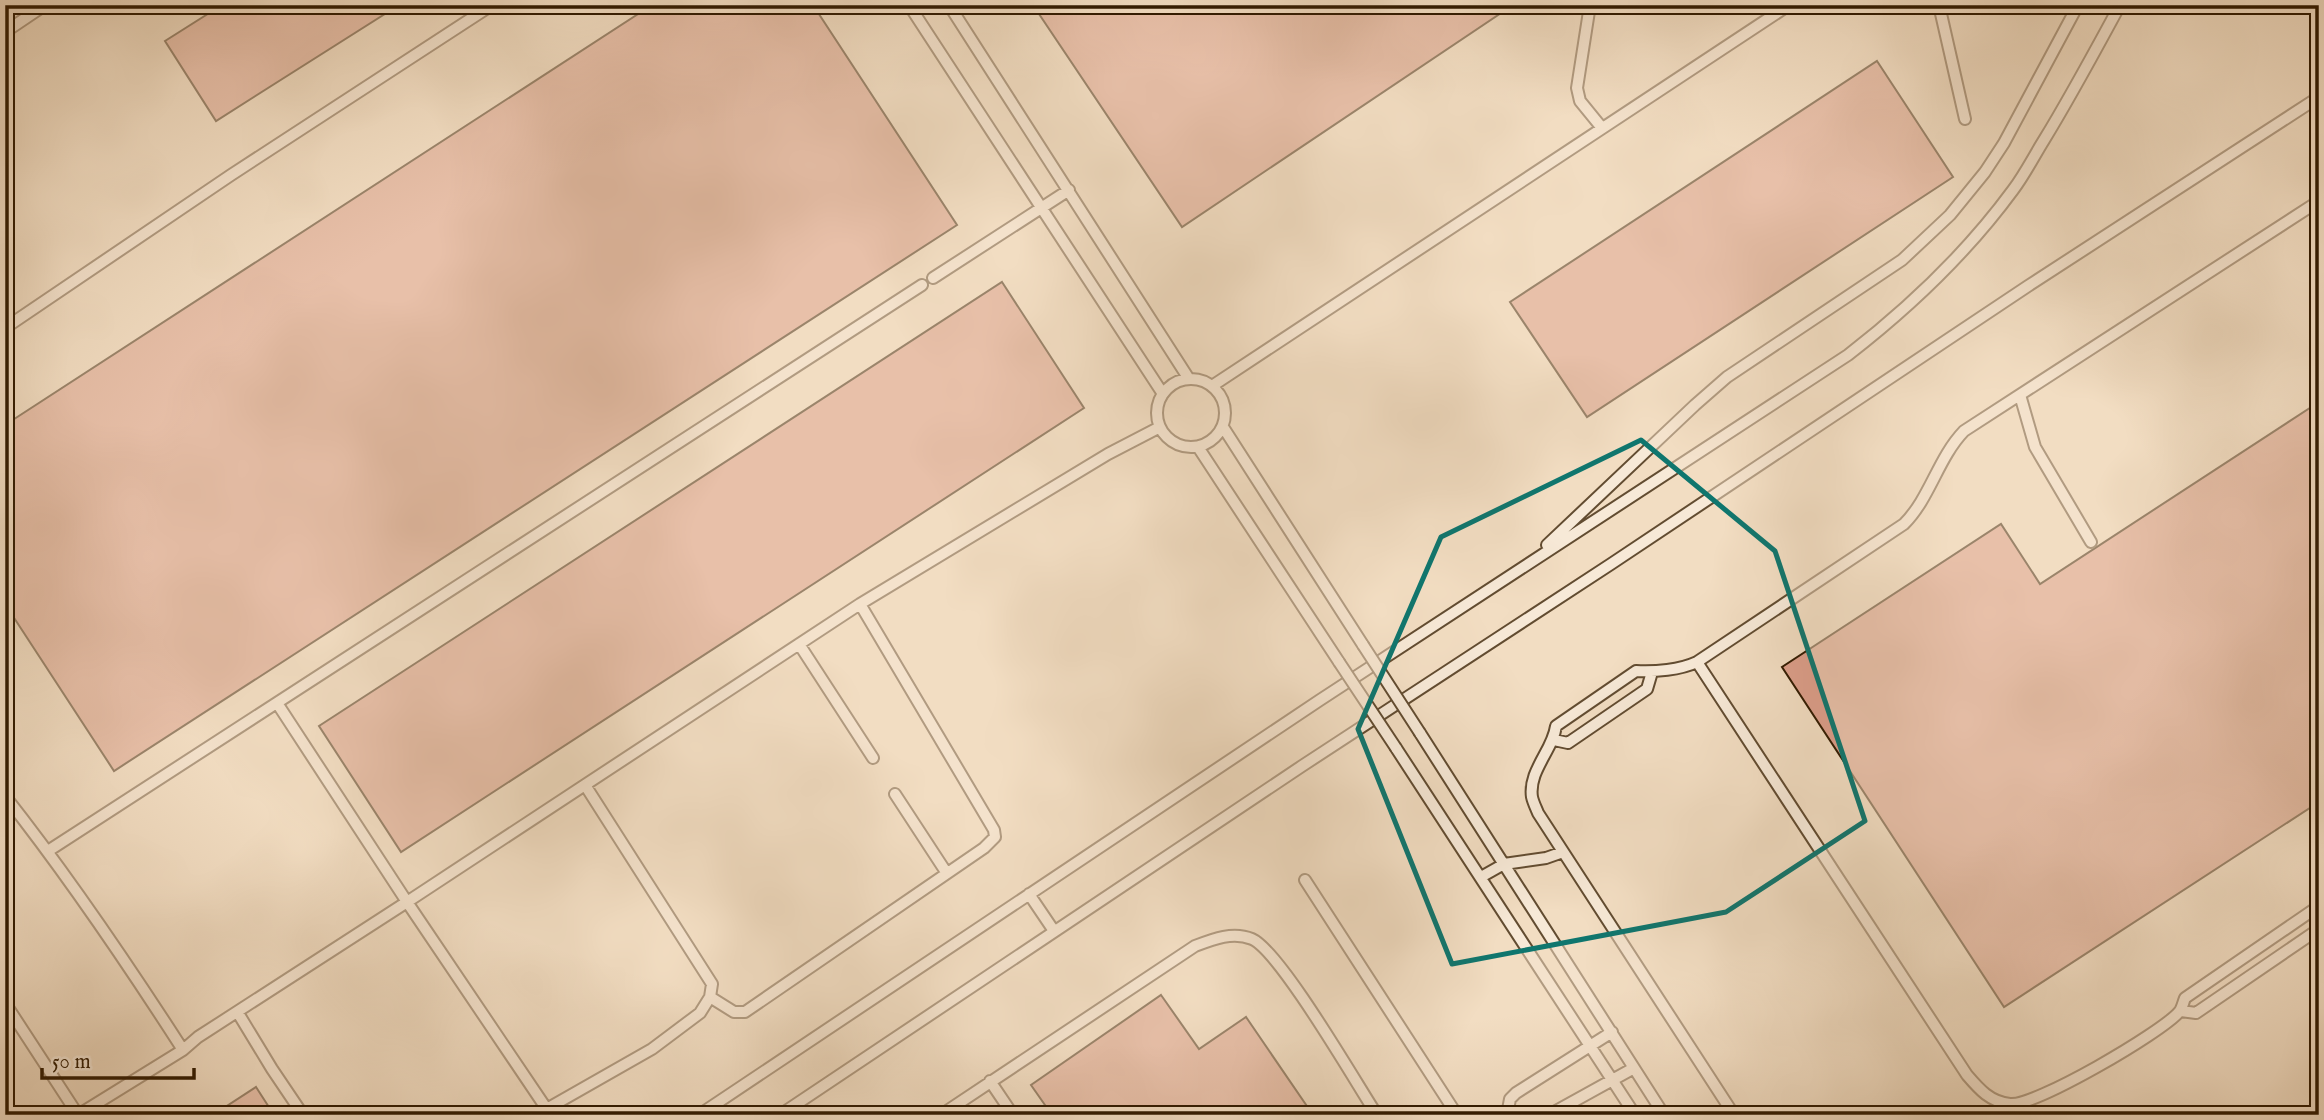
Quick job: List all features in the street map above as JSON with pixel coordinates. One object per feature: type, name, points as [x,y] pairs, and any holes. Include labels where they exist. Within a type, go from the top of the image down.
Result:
[{"type":"lane","points":[[5,32],[45,5]]},
{"type":"lane","points":[[5,328],[231,175],[492,5]]},
{"type":"lane","points":[[909,5],[1163,394]]},
{"type":"lane","points":[[949,5],[1189,379]]},
{"type":"lane","points":[[1590,5],[1577,88],[1580,101],[1602,128]]},
{"type":"lane","points":[[1212,386],[1789,5]]},
{"type":"lane","points":[[1939,5],[1965,119]]},
{"type":"lane","points":[[1533,560],[1727,377],[1902,260],[1950,215],[1985,172],[2004,143],[2078,5]]},
{"type":"lane","points":[[699,1115],[1533,560],[1847,355],[1917,299],[1957,258],[2014,189],[2074,90],[2120,5]]},
{"type":"lane","points":[[780,1115],[2028,286],[2319,97]]},
{"type":"lane","points":[[933,278],[1069,190]]},
{"type":"lane","points":[[1734,1115],[1538,813],[1532,796],[1534,777],[1554,740],[1556,726],[1636,671],[1652,672],[1698,662],[1904,524],[1914,514],[1953,442],[1964,431],[2319,201]]},
{"type":"lane","points":[[48,851],[922,285]]},
{"type":"lane","points":[[1189,379],[1203,381],[1212,386],[1224,405],[1223,427],[1217,436],[1198,447],[1175,443],[1160,427],[1157,416],[1163,394],[1170,386],[1189,379]]},
{"type":"lane","points":[[2020,396],[2035,447],[2091,542]]},
{"type":"lane","points":[[5,1003],[78,1115],[183,1050],[860,604],[1108,454],[1160,427]]},
{"type":"lane","points":[[1223,427],[1664,1115]]},
{"type":"lane","points":[[1198,447],[1635,1115]]},
{"type":"lane","points":[[710,997],[734,1012],[745,1012],[993,841],[995,837],[994,830],[860,604]]},
{"type":"lane","points":[[799,644],[873,758]]},
{"type":"lane","points":[[1698,662],[1967,1075],[1982,1093],[1995,1100],[2012,1105],[2029,1100],[2062,1085],[2138,1042],[2180,1011],[2185,998],[2319,906]]},
{"type":"lane","points":[[1554,740],[1568,743],[1647,689],[1652,672]]},
{"type":"lane","points":[[276,703],[546,1108]]},
{"type":"lane","points":[[536,1115],[652,1049],[700,1013],[710,997],[712,984],[585,785]]},
{"type":"lane","points":[[895,794],[946,872]]},
{"type":"lane","points":[[5,796],[48,851],[183,1050]]},
{"type":"lane","points":[[1481,877],[1504,864],[1546,858],[1563,852]]},
{"type":"lane","points":[[1305,880],[1458,1115]]},
{"type":"lane","points":[[1029,894],[1054,932]]},
{"type":"lane","points":[[2180,1011],[2196,1013],[2319,929]]},
{"type":"lane","points":[[941,1115],[1195,946],[1216,938],[1237,936],[1254,940],[1282,968],[1377,1115]]},
{"type":"lane","points":[[239,1013],[303,1115]]},
{"type":"lane","points":[[1507,1115],[1510,1099],[1516,1093],[1612,1032]]},
{"type":"lane","points":[[1549,1115],[1634,1068]]},
{"type":"lane","points":[[990,1081],[1013,1115]]},
{"type":"highlighted area","points":[[1641,440],[1775,551],[1865,821],[1726,912],[1452,964],[1358,729],[1441,537]]},
{"type":"building","points":[[222,5],[399,5],[216,121],[165,41]]},
{"type":"building","points":[[652,5],[813,5],[957,225],[114,771],[5,604],[5,425]]},
{"type":"building","points":[[1033,5],[1513,5],[1182,227]]},
{"type":"building","points":[[1877,61],[1953,177],[1587,417],[1510,302]]},
{"type":"building","points":[[1002,282],[1084,408],[401,852],[319,726]]},
{"type":"building","points":[[2319,402],[2319,802],[2004,1007],[1782,667],[2001,524],[2040,584]]},
{"type":"building","points":[[1161,995],[1199,1049],[1246,1017],[1313,1115],[1052,1115],[1031,1085]]},
{"type":"building","points":[[256,1087],[274,1115],[213,1115]]}]
